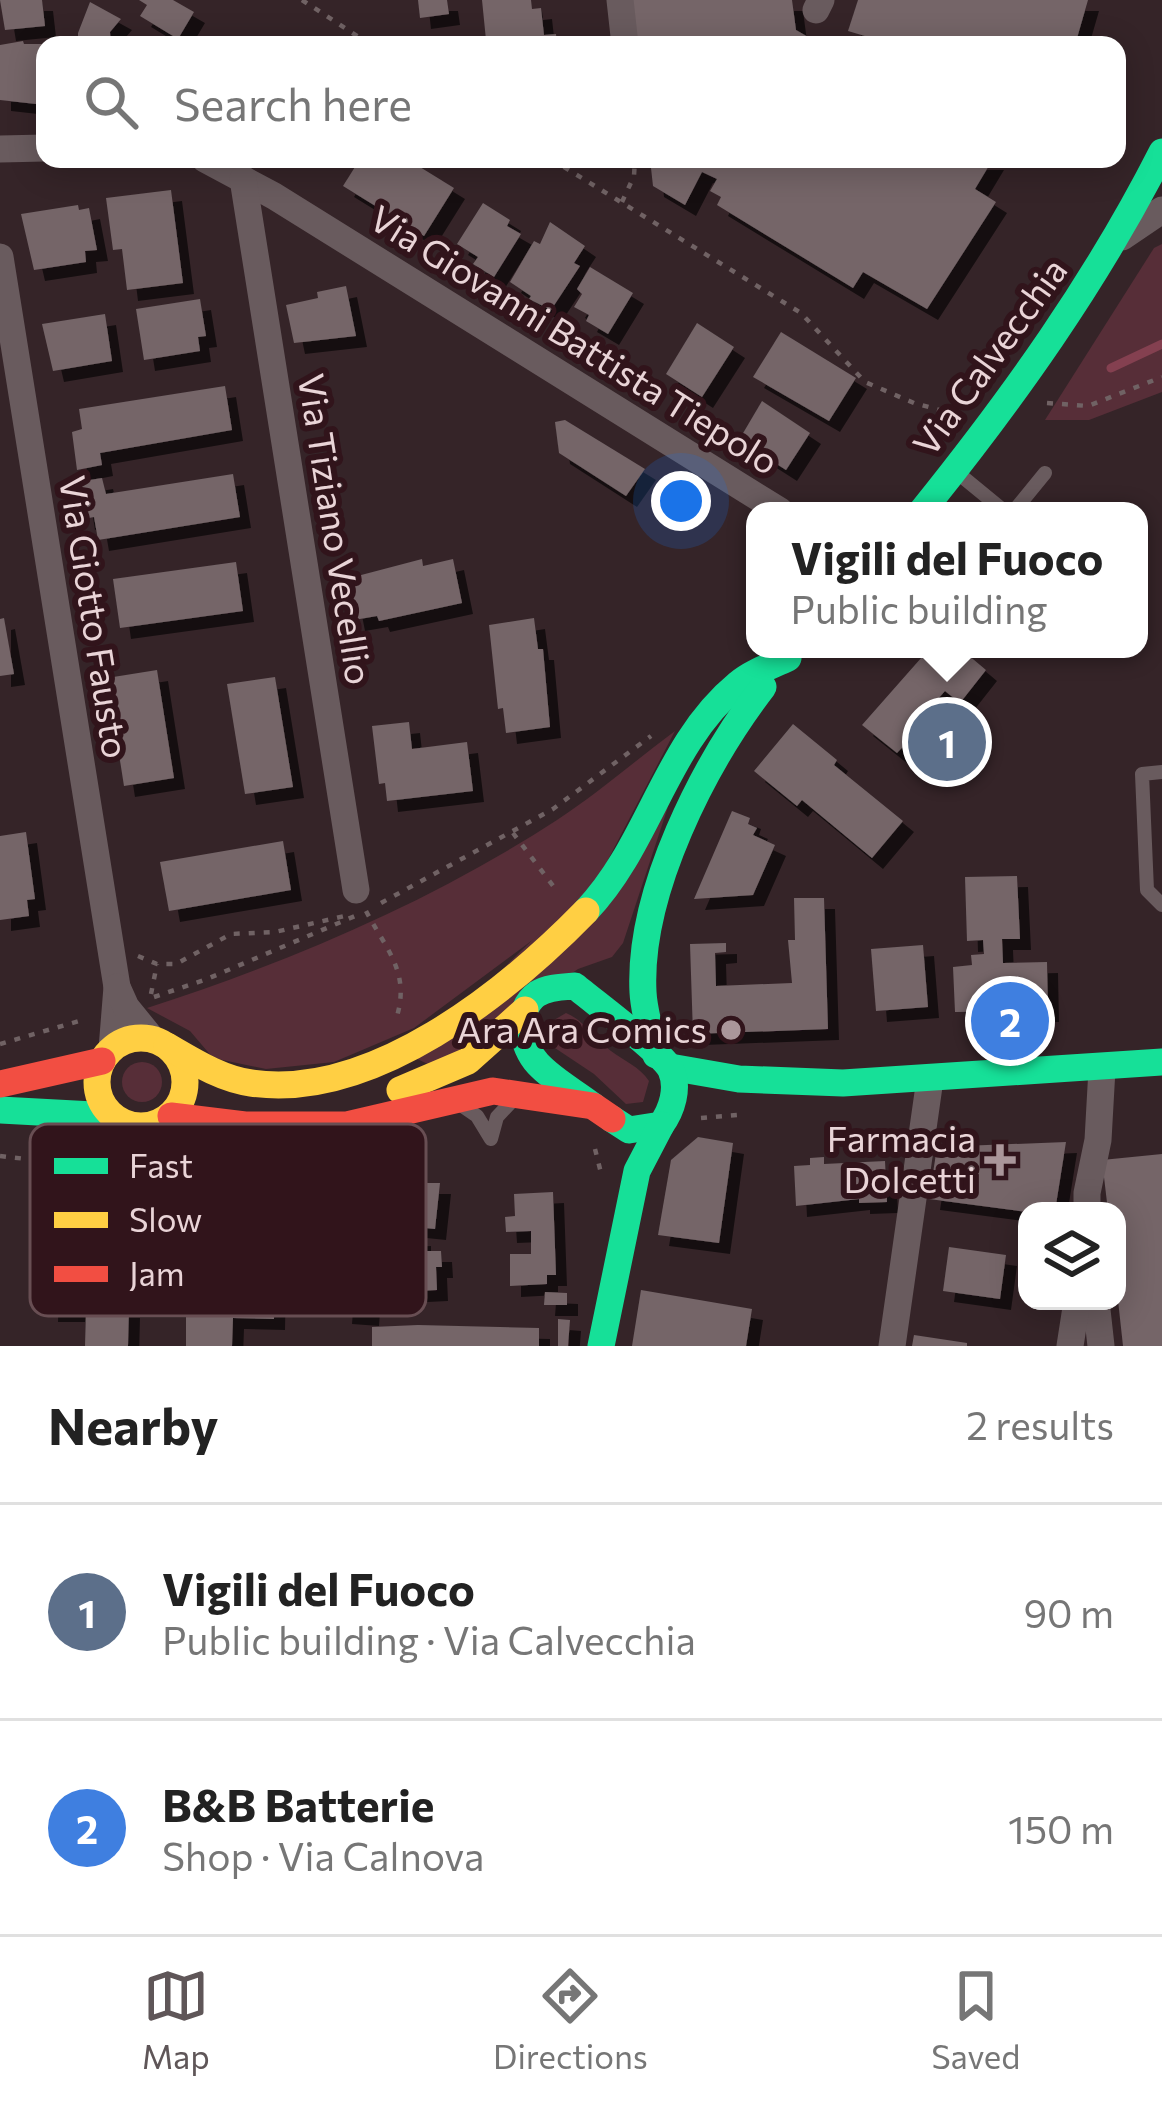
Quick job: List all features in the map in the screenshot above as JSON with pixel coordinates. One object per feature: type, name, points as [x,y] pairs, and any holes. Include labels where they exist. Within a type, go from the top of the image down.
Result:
[{"type":"main road","name":"Via Calvecchia","points":[[929,502],[1060,328],[1161,157]]},
{"type":"main road","points":[[0,1084],[107,1055],[131,1039],[160,1043],[222,1075],[254,1083],[303,1084],[350,1074],[402,1050],[549,949],[616,874],[697,723],[742,681],[783,658]]},
{"type":"main road","points":[[685,1111],[663,1060],[643,981],[654,916],[706,769],[740,714],[788,658]]},
{"type":"main road","points":[[160,1043],[204,1086],[248,1100],[352,1100],[417,1085],[468,1061],[536,995],[598,976],[654,916]]},
{"type":"main road","points":[[598,976],[663,1060],[729,1080],[800,1085],[1162,1062]]},
{"type":"main road","points":[[525,1010],[523,1034],[529,1053],[541,1067],[629,1130],[640,1132],[685,1111],[800,1085]]},
{"type":"main road","points":[[107,1055],[97,1078],[98,1095],[120,1120]]},
{"type":"main road","points":[[166,1119],[185,1090],[184,1070]]},
{"type":"main road","points":[[351,1124],[493,1091],[599,1111]]},
{"type":"main road","points":[[0,1110],[134,1124]]},
{"type":"main road","points":[[599,1111],[619,1171],[619,1246]]},
{"type":"main road","points":[[601,1346],[637,1171],[685,1111]]},
{"type":"main road","points":[[153,1124],[166,1119],[232,1124]]},
{"type":"street","points":[[620,0],[624,36]]},
{"type":"street","points":[[0,149],[36,148]]},
{"type":"street","name":"Via Giovanni Battista Tiepolo","points":[[223,168],[766,502]]},
{"type":"street","name":"Via Tiziano Vecellio","points":[[243,178],[361,901]]},
{"type":"street","name":"Via Calvecchia","points":[[1114,243],[1162,210]]},
{"type":"street","name":"Via Giotto Fausto","points":[[0,257],[111,953],[127,1001],[107,1055]]},
{"type":"street","points":[[127,1001],[160,1043]]},
{"type":"street","points":[[1087,1202],[1098,1140],[1102,1069]]},
{"type":"street","points":[[892,1346],[930,1079]]},
{"type":"street","points":[[164,1124],[166,1119]]},
{"type":"street","points":[[120,1120],[121,1124]]},
{"type":"street","points":[[1070,1346],[1076,1310]]},
{"type":"street","points":[[1097,1310],[1101,1346]]},
{"type":"lane","points":[[955,471],[993,502]]},
{"type":"lane","points":[[1022,502],[1045,473]]},
{"type":"lane","points":[[1162,772],[1142,774],[1147,890],[1162,905]]},
{"type":"lane","points":[[452,1100],[477,1116],[491,1139],[503,1108],[524,1094]]},
{"type":"path","points":[[302,0],[314,3],[359,36]]},
{"type":"path","points":[[566,168],[801,314],[865,382],[962,417]]},
{"type":"path","points":[[622,202],[634,168]]},
{"type":"path","points":[[1037,402],[1088,406],[1162,377]]},
{"type":"path","points":[[0,1044],[207,979],[361,901],[513,833],[553,809],[660,728]]},
{"type":"path","points":[[513,833],[578,919]]},
{"type":"path","points":[[111,953],[134,954],[157,964],[186,962],[232,934],[275,932],[361,901]]},
{"type":"path","points":[[127,1001],[157,964]]},
{"type":"shaded area","points":[[1162,244],[1162,392],[1089,420],[1045,420],[1154,248]]},
{"type":"shaded area","points":[[675,731],[600,875],[534,939],[414,1028],[334,1062],[266,1069],[213,1058],[190,1031],[147,1008],[306,950],[460,878],[557,820]]},
{"type":"shaded area","points":[[668,807],[623,943],[612,957],[578,969],[434,1067],[413,1057]]},
{"type":"shaded area","points":[[566,1013],[645,1076],[649,1081],[643,1102],[626,1104],[594,1074],[549,1044],[549,1023]]},
{"type":"shaded area","points":[[142,1062],[156,1068],[162,1082],[156,1096],[142,1102],[128,1096],[122,1082],[128,1068]]},
{"type":"building","points":[[0,0],[42,0],[45,26],[5,30]]},
{"type":"building","points":[[139,0],[173,0],[194,12],[180,36],[173,36],[140,16],[147,5]]},
{"type":"building","points":[[418,0],[447,0],[449,14],[420,18]]},
{"type":"building","points":[[482,0],[531,0],[532,9],[541,8],[544,35],[556,36],[486,36]]},
{"type":"building","points":[[632,0],[792,0],[796,30],[806,36],[636,36]]},
{"type":"building","points":[[858,0],[1088,0],[1078,36],[865,36],[848,31]]},
{"type":"building","points":[[90,2],[121,19],[110,36],[78,33]]},
{"type":"building","points":[[36,44],[36,104],[0,100],[0,45]]},
{"type":"building","points":[[354,168],[422,168],[454,188],[424,236],[343,186]]},
{"type":"building","points":[[651,168],[988,168],[975,189],[996,202],[927,309],[863,272],[853,288],[717,205],[721,197],[710,191],[717,179],[702,172],[685,205],[653,186]]},
{"type":"building","points":[[171,190],[183,283],[127,290],[122,249],[113,250],[106,198]]},
{"type":"building","points":[[483,203],[510,220],[507,226],[521,234],[494,277],[473,264],[478,257],[457,244]]},
{"type":"building","points":[[78,205],[79,210],[89,208],[97,250],[85,251],[86,262],[34,270],[21,214]]},
{"type":"building","points":[[550,222],[585,246],[574,263],[580,266],[551,310],[510,282],[534,241],[540,244]]},
{"type":"building","points":[[590,267],[633,293],[608,334],[574,307],[582,294],[577,289]]},
{"type":"building","points":[[346,286],[356,336],[294,343],[286,305]]},
{"type":"building","points":[[200,299],[206,336],[198,337],[200,351],[144,360],[136,309]]},
{"type":"building","points":[[105,314],[112,361],[53,371],[42,324]]},
{"type":"building","points":[[697,323],[734,347],[702,397],[666,374]]},
{"type":"building","points":[[781,332],[856,378],[829,421],[753,377]]},
{"type":"building","points":[[225,386],[232,430],[100,453],[102,465],[77,470],[72,432],[82,429],[79,409]]},
{"type":"building","points":[[762,401],[810,433],[786,470],[739,440]]},
{"type":"building","points":[[565,420],[645,469],[626,496],[559,453],[555,422]]},
{"type":"building","points":[[233,474],[240,517],[98,540],[94,517],[84,519],[78,482],[102,478],[106,494]]},
{"type":"building","points":[[422,559],[423,566],[453,559],[462,603],[379,621],[377,616],[354,620],[346,579]]},
{"type":"building","points":[[236,562],[243,611],[120,628],[113,579]]},
{"type":"building","points":[[4,618],[14,674],[0,676],[0,619]]},
{"type":"building","points":[[534,618],[538,649],[543,649],[550,727],[506,733],[503,708],[498,709],[489,625]]},
{"type":"building","points":[[921,658],[972,658],[986,670],[960,703],[945,691],[920,719],[926,723],[897,753],[862,725]]},
{"type":"building","points":[[157,670],[174,778],[124,786],[107,678]]},
{"type":"building","points":[[275,677],[293,787],[245,794],[227,684]]},
{"type":"building","points":[[409,722],[412,749],[467,742],[473,791],[387,801],[385,783],[379,784],[372,726]]},
{"type":"building","points":[[793,724],[837,760],[834,765],[903,821],[872,858],[802,800],[797,806],[754,771]]},
{"type":"building","points":[[732,811],[750,818],[748,824],[757,828],[753,835],[775,845],[753,895],[694,899]]},
{"type":"building","points":[[26,832],[35,899],[27,900],[29,916],[0,920],[0,836]]},
{"type":"building","points":[[283,841],[291,890],[169,911],[160,862]]},
{"type":"building","points":[[1017,876],[1020,939],[1002,939],[1003,963],[1047,962],[1048,1011],[955,1012],[953,967],[972,965],[971,955],[984,954],[983,940],[967,941],[965,877]]},
{"type":"building","points":[[794,898],[824,898],[828,1029],[693,1034],[690,944],[726,943],[726,952],[715,953],[716,986],[792,983],[788,940],[795,940]]},
{"type":"building","points":[[923,945],[928,1007],[876,1011],[871,949]]},
{"type":"building","points":[[698,1137],[733,1143],[719,1243],[658,1235],[671,1160]]},
{"type":"building","points":[[1066,1142],[1056,1202],[1018,1202],[1018,1211],[929,1199],[937,1147]]},
{"type":"building","points":[[1162,1154],[1162,1346],[1123,1346],[1119,1310],[1126,1310],[1126,1202],[1107,1202],[1102,1160]]},
{"type":"building","points":[[824,1157],[824,1164],[885,1161],[887,1202],[859,1203],[859,1199],[796,1206],[794,1166],[810,1165],[810,1158]]},
{"type":"building","points":[[426,1183],[440,1183],[435,1229],[426,1228]]},
{"type":"building","points":[[553,1192],[556,1275],[547,1275],[547,1284],[510,1286],[510,1254],[531,1254],[531,1231],[506,1232],[505,1217],[515,1216],[514,1194]]},
{"type":"building","points":[[949,1247],[1006,1255],[1000,1299],[943,1291]]},
{"type":"building","points":[[426,1251],[441,1251],[437,1290],[426,1291]]},
{"type":"building","points":[[641,1290],[752,1309],[746,1346],[632,1346]]},
{"type":"building","points":[[545,1292],[567,1293],[567,1305],[544,1305]]},
{"type":"building","points":[[86,1316],[129,1316],[128,1346],[85,1346]]},
{"type":"building","points":[[186,1316],[274,1316],[233,1318],[232,1346],[186,1346]]},
{"type":"building","points":[[558,1319],[570,1320],[568,1346],[558,1346]]},
{"type":"building","points":[[372,1327],[539,1328],[539,1346],[372,1346]]},
{"type":"building","points":[[914,1335],[967,1343],[967,1346],[912,1346]]},
{"type":"waterway","points":[[1111,368],[1162,344]]},
{"type":"traffic: fast","points":[[929,502],[1051,338],[1162,152]]},
{"type":"traffic: fast","points":[[586,911],[626,856],[692,735],[713,708],[743,680],[788,658]]},
{"type":"traffic: fast","points":[[656,1055],[644,1000],[644,953],[651,913],[698,791],[763,687]]},
{"type":"traffic: fast","points":[[593,1106],[532,1057],[523,1019],[530,1001],[541,992],[575,986],[671,1070],[673,1099],[661,1125],[629,1130],[612,1119]]},
{"type":"traffic: fast","points":[[670,1067],[739,1079],[843,1083],[1162,1062]]},
{"type":"traffic: fast","points":[[0,1110],[112,1116]]},
{"type":"traffic: fast","points":[[601,1346],[637,1171],[661,1125]]},
{"type":"traffic: slow","points":[[167,1046],[218,1073],[251,1083],[297,1084],[343,1075],[389,1058],[477,1006],[586,911]]},
{"type":"traffic: slow","points":[[400,1090],[468,1061],[525,1010]]},
{"type":"traffic: slow","points":[[130,1124],[110,1113],[100,1099],[100,1065],[110,1051],[124,1041],[158,1041],[182,1065],[185,1082]]},
{"type":"traffic: slow","points":[[152,1124],[172,1113],[182,1099],[185,1082]]},
{"type":"traffic: jam","points":[[0,1084],[102,1061]]},
{"type":"traffic: jam","points":[[351,1124],[493,1091],[593,1106],[612,1119]]},
{"type":"traffic: jam","points":[[171,1116],[237,1124]]},
{"type":"place","name":"Vigili del Fuoco","points":[[947,742]]},
{"type":"place","name":"B&B Batterie","points":[[1010,1021]]},
{"type":"place","name":"Ara Ara Comics","points":[[731,1030]]},
{"type":"place","name":"Farmacia Dolcetti","points":[[1000,1160]]}]
